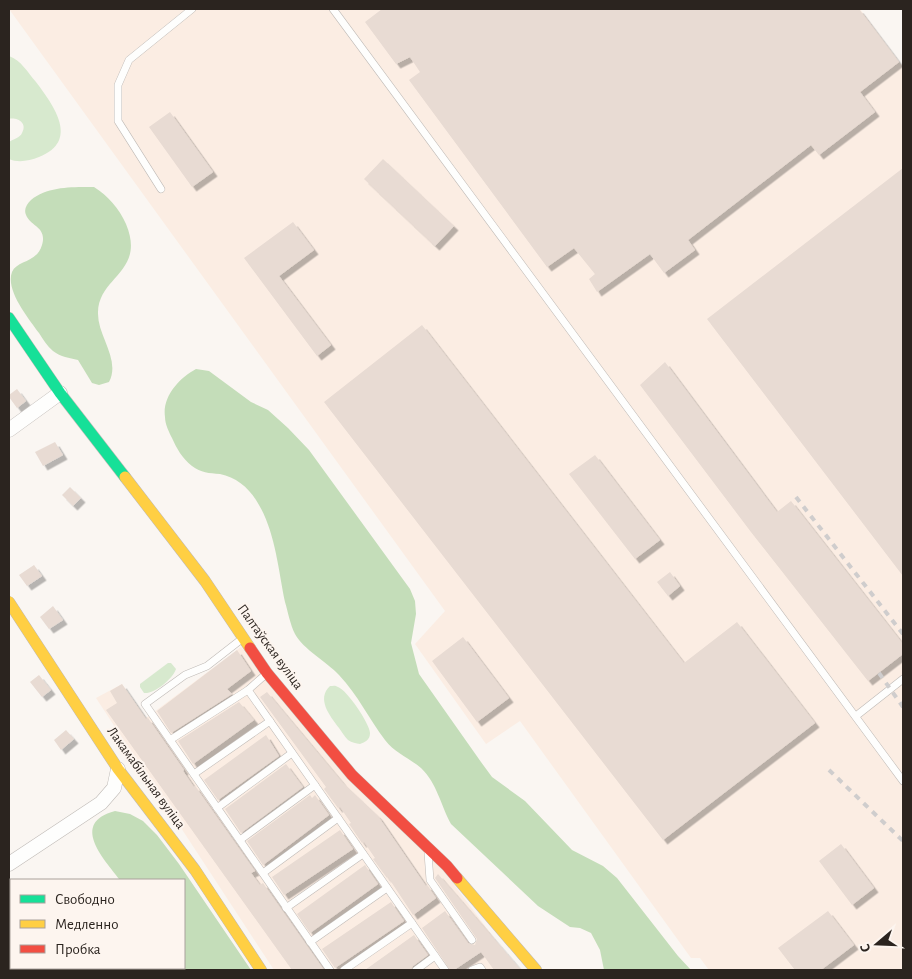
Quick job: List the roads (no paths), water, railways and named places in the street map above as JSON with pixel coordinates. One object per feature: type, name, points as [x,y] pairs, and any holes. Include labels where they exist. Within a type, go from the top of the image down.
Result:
[{"type":"street","name":"Палтаўская вуліца","points":[[9,318],[60,392],[205,581],[267,673],[352,775],[447,866],[536,970]]},
{"type":"street","points":[[9,430],[60,392]]},
{"type":"street","name":"Лакамабільная вуліца","points":[[9,602],[118,769],[195,870],[261,970]]},
{"type":"street","points":[[9,864],[102,803],[114,788],[118,769]]},
{"type":"lane","points":[[161,189],[118,121],[118,85],[128,60],[192,9]]},
{"type":"lane","points":[[333,9],[903,781]]},
{"type":"lane","points":[[243,638],[207,666],[185,675],[145,704],[330,970]]},
{"type":"lane","points":[[170,740],[248,690],[267,673]]},
{"type":"lane","points":[[856,716],[903,679]]},
{"type":"lane","points":[[248,690],[445,970]]},
{"type":"lane","points":[[194,774],[270,720]]},
{"type":"lane","points":[[217,808],[292,753]]},
{"type":"lane","points":[[240,840],[315,785]]},
{"type":"lane","points":[[263,873],[338,818]]},
{"type":"lane","points":[[428,848],[430,880],[472,940]]},
{"type":"lane","points":[[286,908],[363,854]]},
{"type":"lane","points":[[310,942],[387,888]]},
{"type":"lane","points":[[344,970],[412,922]]},
{"type":"lane","points":[[416,970],[435,956]]},
{"type":"lane","points":[[472,970],[480,967],[482,970]]},
{"type":"railway","points":[[796,497],[903,634]]},
{"type":"railway","points":[[879,673],[903,707]]},
{"type":"railway","points":[[829,770],[903,841]]}]
